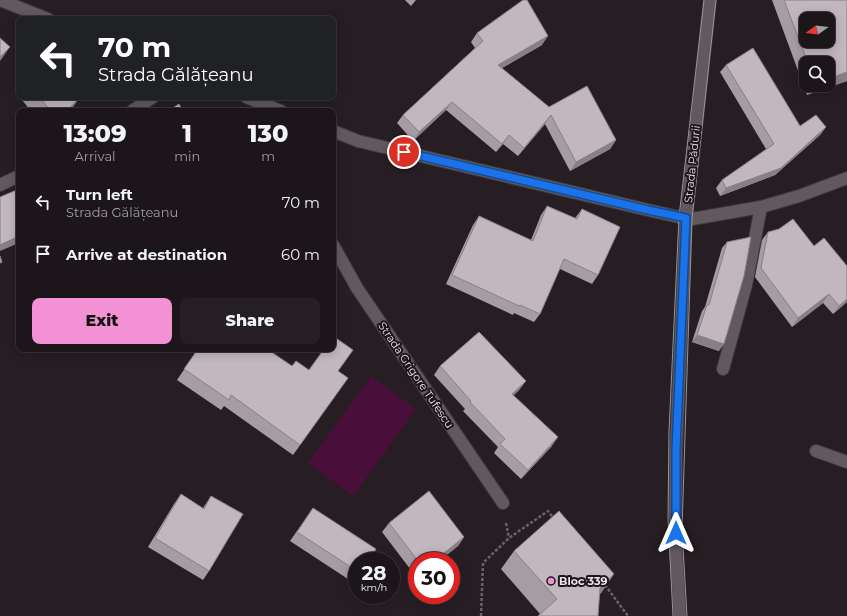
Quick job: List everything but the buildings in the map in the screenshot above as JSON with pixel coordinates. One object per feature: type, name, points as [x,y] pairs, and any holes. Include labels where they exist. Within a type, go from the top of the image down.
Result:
[{"type":"street","points":[[0,0],[40,16]]},
{"type":"street","name":"Strada Pădurii","points":[[680,616],[676,533],[676,450],[686,218],[710,0]]},
{"type":"street","points":[[137,108],[149,100]]},
{"type":"street","points":[[254,100],[274,108]]},
{"type":"street","points":[[336,132],[358,141],[686,218],[760,207],[799,196],[847,178]]},
{"type":"street","points":[[0,185],[16,177]]},
{"type":"street","points":[[723,369],[746,285],[760,207]]},
{"type":"street","name":"Strada Grigore Tufescu","points":[[336,250],[357,288],[503,503]]},
{"type":"street","points":[[816,451],[847,462]]},
{"type":"path","points":[[481,616],[483,563],[508,538],[548,511],[557,523]]},
{"type":"path","points":[[605,585],[628,616]]},
{"type":"shaded area","points":[[371,376],[416,409],[353,496],[308,463]]},
{"type":"tram line","points":[[673,616],[668,519],[669,431],[679,217],[704,0]]},
{"type":"tram line","points":[[687,616],[682,529],[692,219],[716,0]]},
{"type":"place","name":"Bloc 339","points":[[551,581]]},
{"type":"route","points":[[404,152],[686,218],[676,450],[676,533]]}]
